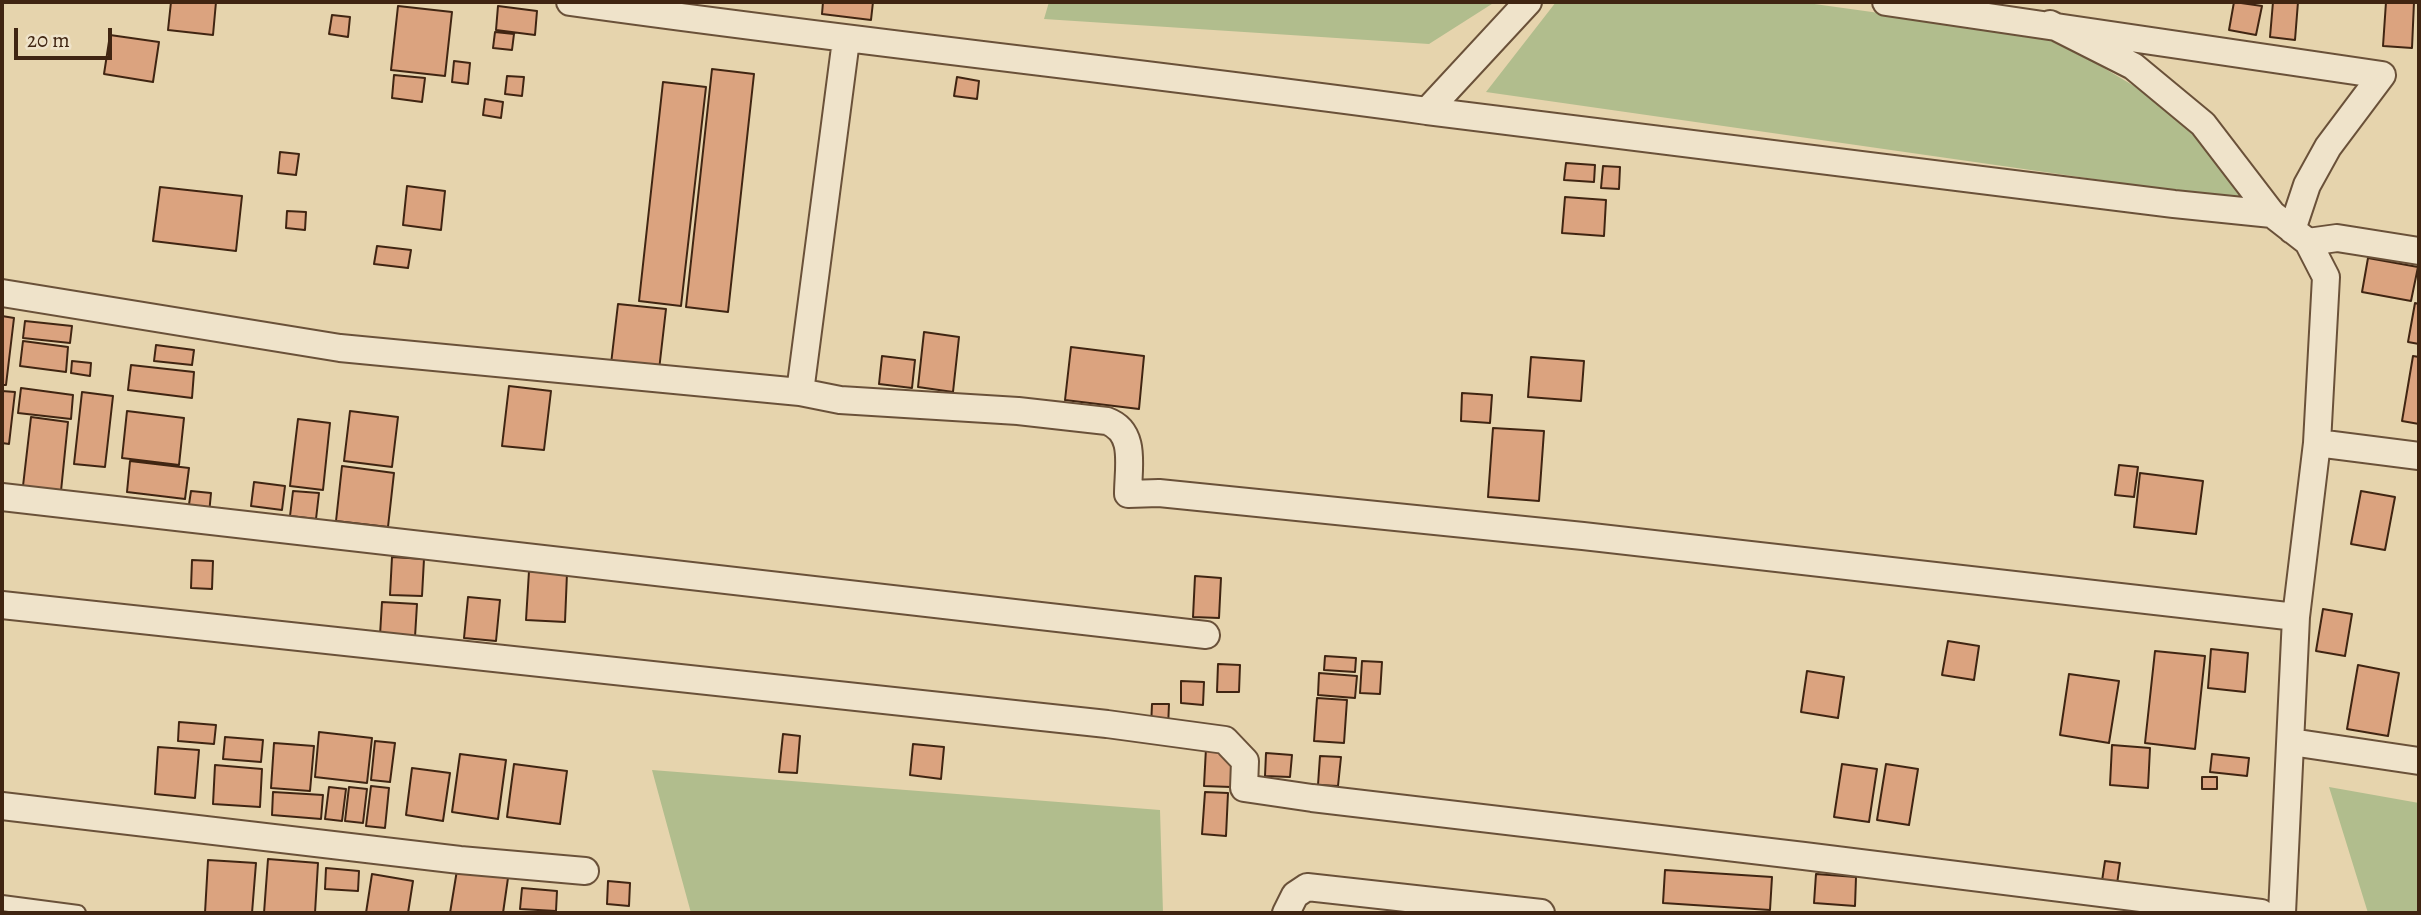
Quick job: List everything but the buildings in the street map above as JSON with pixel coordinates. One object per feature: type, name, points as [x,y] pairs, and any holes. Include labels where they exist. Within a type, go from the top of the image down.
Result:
[{"type":"street","points":[[570,2],[846,40],[1242,86],[2146,201],[2419,251]]},
{"type":"street","points":[[1427,111],[1528,2]]},
{"type":"street","points":[[1886,2],[2050,24],[2382,75],[2328,147],[2307,185],[2291,229]]},
{"type":"street","points":[[2050,24],[2133,66],[2203,124],[2291,229],[2326,277],[2316,443],[2296,617],[2282,913]]},
{"type":"street","points":[[800,392],[846,40]]},
{"type":"street","points":[[2,293],[340,348],[800,392],[840,400],[1018,411],[1107,421],[1117,425],[1128,440],[1128,494],[1159,493],[1597,538],[2296,617]]},
{"type":"street","points":[[2316,443],[2419,456]]},
{"type":"street","points":[[2,497],[1206,635]]},
{"type":"street","points":[[2,605],[1225,740],[1245,761],[1244,788],[2261,913]]},
{"type":"street","points":[[2291,741],[2419,761]]},
{"type":"street","points":[[2,806],[460,860],[584,871]]},
{"type":"street","points":[[1286,913],[1295,895],[1307,887],[1419,906],[1541,913]]},
{"type":"lane","points":[[2,903],[78,913]]},
{"type":"green space","points":[[1049,2],[1495,2],[1429,44],[1044,19]]},
{"type":"green space","points":[[1556,2],[1800,2],[2052,37],[2134,86],[2195,133],[2254,202],[1486,92]]},
{"type":"green space","points":[[652,770],[1160,810],[1163,913],[691,913]]},
{"type":"green space","points":[[2329,787],[2419,803],[2419,913],[2368,913]]}]
